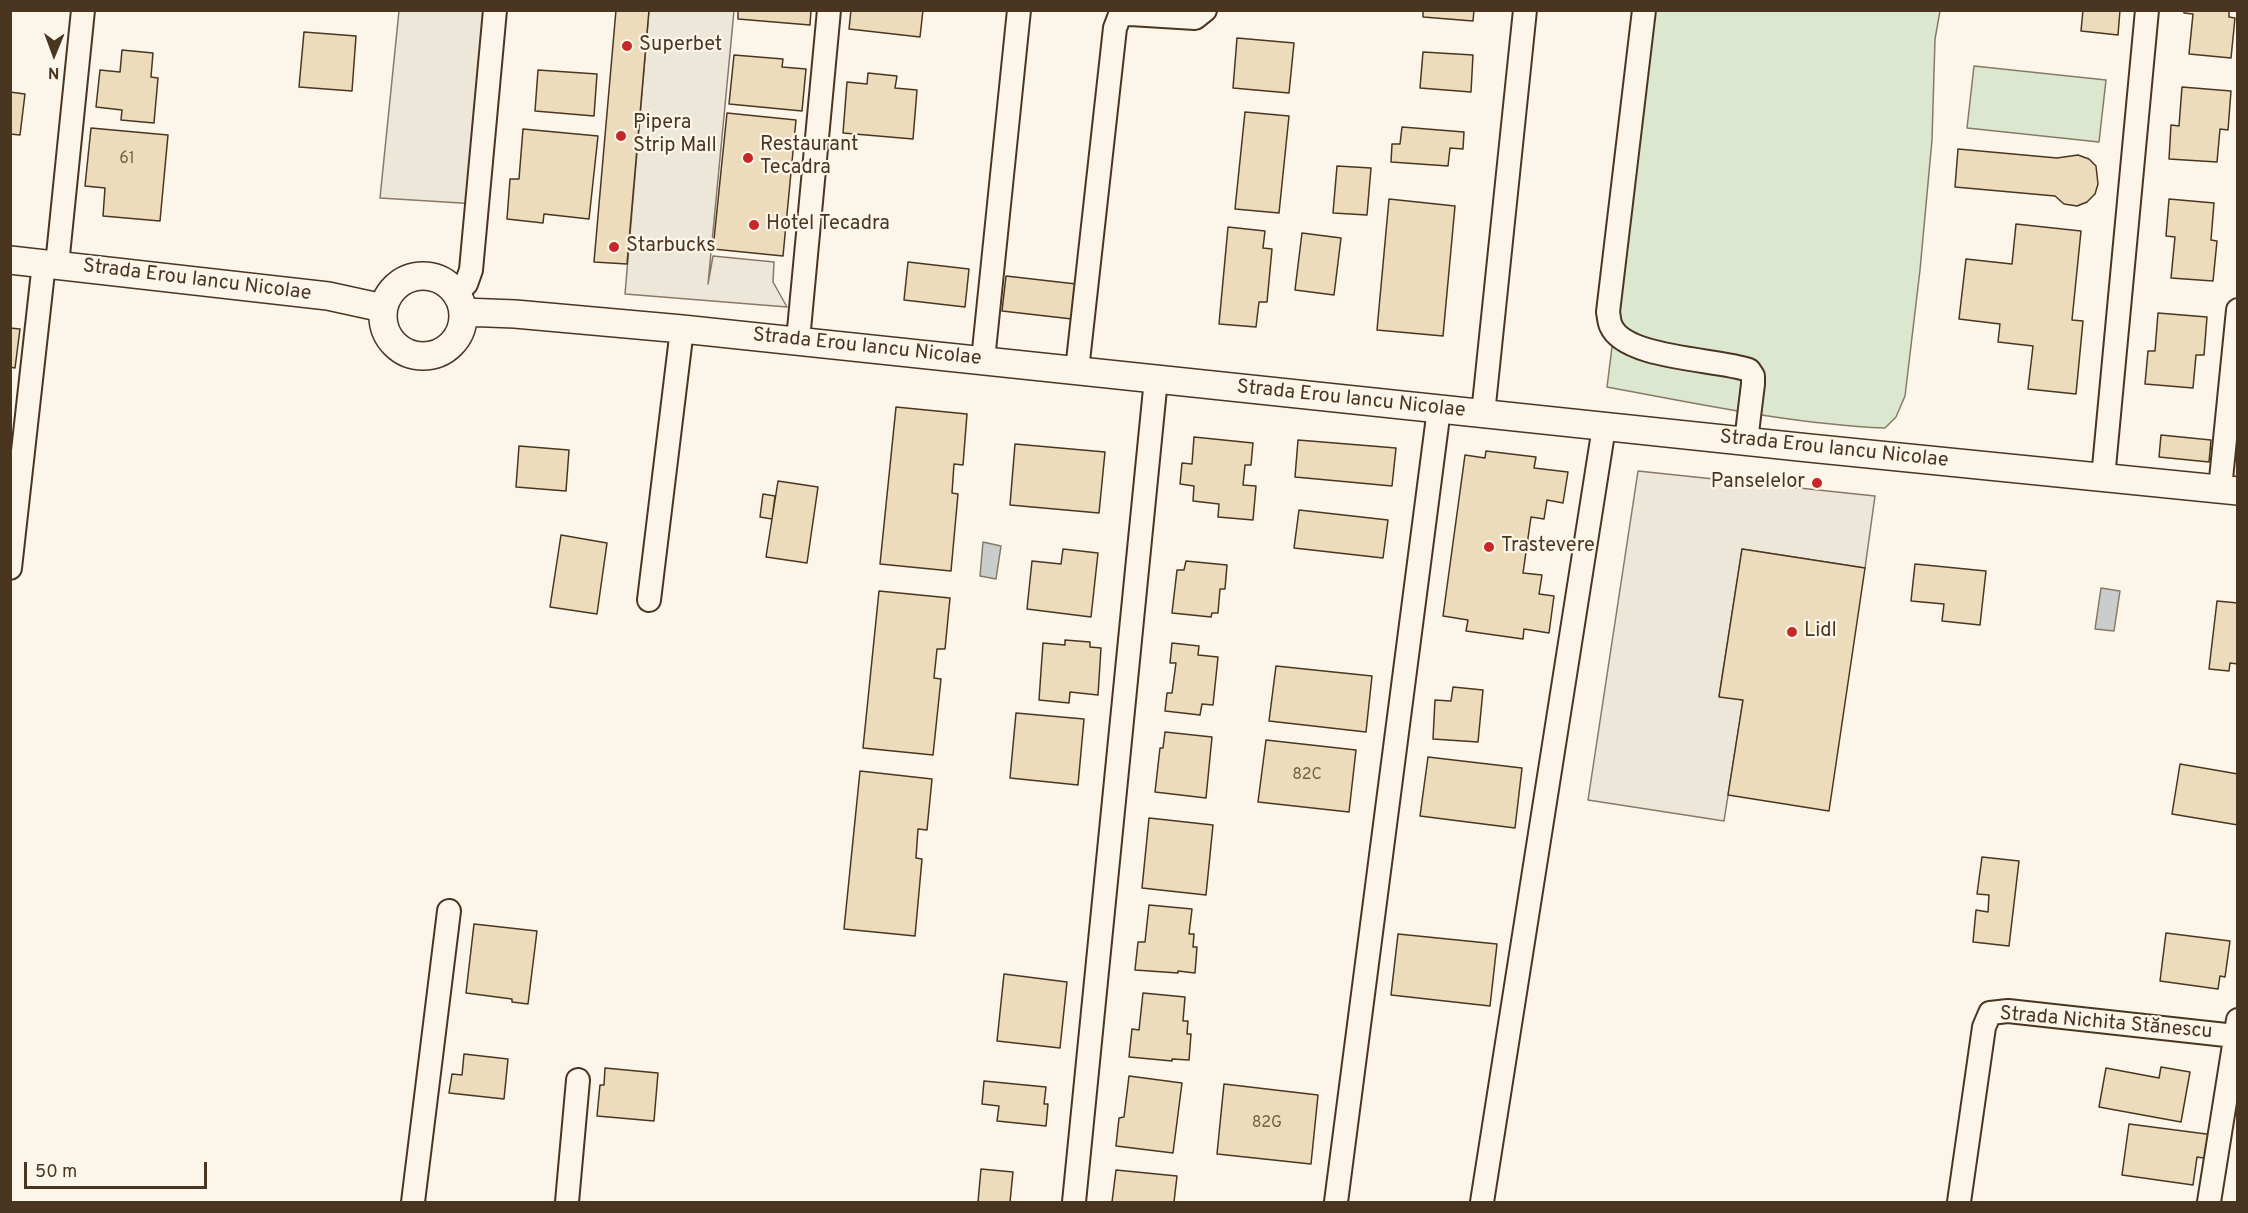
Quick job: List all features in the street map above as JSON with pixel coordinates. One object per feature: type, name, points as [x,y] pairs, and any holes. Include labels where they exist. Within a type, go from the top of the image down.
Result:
[{"type":"street","points":[[10,568],[83,10]]},
{"type":"street","points":[[460,302],[447,283],[435,277],[422,275],[409,278],[397,284],[388,295],[383,308],[383,321],[387,334],[396,346],[407,353],[421,356],[435,354],[447,348],[457,338],[462,326],[460,302],[471,270],[495,10]]},
{"type":"street","points":[[798,340],[830,10]]},
{"type":"street","points":[[984,360],[1019,10]]},
{"type":"street","points":[[1077,370],[1114,28],[1120,15],[1195,18],[1205,10]]},
{"type":"street","points":[[1484,414],[1526,10]]},
{"type":"street","points":[[1644,10],[1608,312],[1611,327],[1622,339],[1647,350],[1749,370],[1753,376],[1753,384],[1746,441]]},
{"type":"street","points":[[2103,478],[2147,10]]},
{"type":"street","name":"Strada Erou Iancu Nicolae","points":[[10,260],[328,296],[383,308]]},
{"type":"street","name":"Strada Erou Iancu Nicolae","points":[[460,302],[525,314],[798,340],[1604,427],[2229,490]]},
{"type":"street","points":[[2229,490],[2238,310]]},
{"type":"street","points":[[649,600],[682,329]]},
{"type":"street","points":[[1074,1203],[1156,379]]},
{"type":"street","points":[[1336,1203],[1440,409]]},
{"type":"street","points":[[1482,1203],[1604,427]]},
{"type":"street","points":[[413,1203],[449,911]]},
{"type":"street","name":"Strada Nichita Stănescu","points":[[1959,1203],[1984,1027],[1990,1013],[2008,1011],[2236,1028],[2209,1203]]},
{"type":"street","points":[[567,1203],[578,1080]]},
{"type":"green space","points":[[1654,11],[1940,11],[1935,39],[1932,140],[1905,396],[1896,417],[1885,428],[1780,418],[1607,387]]},
{"type":"green space","points":[[1974,66],[2106,80],[2099,142],[1967,128]]},
{"type":"shaded area","points":[[399,11],[495,11],[477,204],[380,198]]},
{"type":"shaded area","points":[[649,11],[734,11],[708,284],[713,256],[774,262],[773,282],[787,307],[625,294]]},
{"type":"shaded area","points":[[1638,471],[1875,496],[1865,568],[1742,549],[1719,696],[1743,700],[1724,821],[1588,800]]},
{"type":"shaded area","points":[[983,542],[1001,546],[996,579],[980,576]]},
{"type":"shaded area","points":[[2101,588],[2120,591],[2114,631],[2095,629]]},
{"type":"building","name":"Pipera Strip Mall","points":[[616,10],[649,10],[627,264],[594,262]]},
{"type":"building","points":[[738,10],[811,10],[810,25],[738,19]]},
{"type":"building","points":[[851,10],[923,10],[920,37],[849,29]]},
{"type":"building","points":[[1423,10],[1474,10],[1473,21],[1423,17]]},
{"type":"building","points":[[2083,10],[2120,10],[2118,35],[2081,31]]},
{"type":"building","points":[[2184,10],[2229,10],[2229,17],[2235,18],[2231,58],[2189,54],[2193,14],[2184,13]]},
{"type":"building","points":[[304,32],[356,36],[352,91],[299,87]]},
{"type":"building","points":[[1237,38],[1294,43],[1289,93],[1233,88]]},
{"type":"building","points":[[122,50],[153,53],[151,77],[158,78],[154,123],[121,120],[122,110],[96,107],[100,70],[120,72]]},
{"type":"building","points":[[1423,52],[1473,55],[1471,92],[1420,88]]},
{"type":"building","points":[[734,55],[783,59],[782,67],[806,69],[802,111],[729,104]]},
{"type":"building","points":[[538,70],[597,74],[594,116],[535,111]]},
{"type":"building","points":[[868,73],[897,76],[895,88],[917,90],[913,139],[843,133],[847,82],[867,84]]},
{"type":"building","points":[[2182,87],[2231,91],[2228,130],[2220,129],[2217,162],[2169,159],[2171,125],[2179,126]]},
{"type":"building","points":[[10,92],[25,94],[20,135],[10,134]]},
{"type":"building","points":[[1245,112],[1289,116],[1279,213],[1235,209]]},
{"type":"building","points":[[727,113],[796,120],[783,256],[713,249]]},
{"type":"building","points":[[1402,127],[1464,132],[1463,149],[1450,148],[1448,166],[1391,162],[1392,144],[1400,144]]},
{"type":"building","points":[[91,128],[168,135],[160,221],[103,216],[105,188],[85,186]]},
{"type":"building","points":[[523,129],[598,136],[589,219],[544,214],[543,223],[507,219],[510,179],[519,179]]},
{"type":"building","points":[[1958,149],[2057,158],[2078,155],[2089,159],[2096,166],[2098,184],[2095,194],[2087,202],[2077,206],[2064,204],[2055,196],[1955,187]]},
{"type":"building","points":[[1337,166],[1371,168],[1367,215],[1333,213]]},
{"type":"building","points":[[1389,199],[1455,206],[1443,336],[1377,330]]},
{"type":"building","points":[[2169,199],[2214,203],[2211,240],[2217,241],[2213,281],[2171,278],[2175,237],[2166,236]]},
{"type":"building","points":[[2016,224],[2081,231],[2072,320],[2083,321],[2076,394],[2028,389],[2033,346],[1998,342],[2000,324],[1959,319],[1966,259],[2012,264]]},
{"type":"building","points":[[1228,227],[1265,231],[1263,248],[1272,249],[1267,302],[1259,302],[1256,327],[1219,324]]},
{"type":"building","points":[[1302,233],[1341,238],[1334,295],[1295,290]]},
{"type":"building","points":[[908,262],[969,269],[965,307],[904,300]]},
{"type":"building","points":[[1006,276],[1076,284],[1072,319],[1002,311]]},
{"type":"building","points":[[2158,313],[2207,317],[2204,355],[2196,355],[2193,388],[2145,384],[2148,351],[2155,351]]},
{"type":"building","points":[[10,328],[20,329],[15,368],[10,367]]},
{"type":"building","points":[[896,407],[967,414],[963,465],[954,464],[952,493],[958,494],[951,571],[880,564]]},
{"type":"building","points":[[2161,435],[2211,440],[2209,462],[2159,457]]},
{"type":"building","points":[[1194,437],[1253,443],[1251,465],[1245,465],[1243,485],[1256,486],[1253,520],[1218,517],[1219,504],[1193,501],[1194,486],[1180,484],[1182,463],[1192,464]]},
{"type":"building","points":[[1298,440],[1396,448],[1392,486],[1295,477]]},
{"type":"building","points":[[1015,444],[1105,452],[1099,513],[1010,505]]},
{"type":"building","points":[[519,446],[569,450],[566,491],[516,487]]},
{"type":"building","name":"Trastevere","points":[[1486,451],[1536,457],[1534,468],[1568,472],[1563,503],[1547,500],[1544,519],[1531,517],[1523,573],[1542,575],[1539,594],[1554,596],[1549,633],[1524,629],[1523,639],[1466,631],[1468,620],[1443,616],[1465,455],[1485,458]]},
{"type":"building","points":[[778,481],[818,487],[807,563],[766,557]]},
{"type":"building","points":[[763,494],[775,496],[772,519],[760,517]]},
{"type":"building","points":[[1299,510],[1388,520],[1383,558],[1294,548]]},
{"type":"building","points":[[561,535],[607,543],[597,614],[550,607]]},
{"type":"building","points":[[1063,549],[1098,553],[1091,617],[1027,609],[1032,561],[1061,564]]},
{"type":"building","name":"Lidl","points":[[1742,549],[1865,568],[1829,811],[1728,795],[1743,700],[1719,697]]},
{"type":"building","points":[[1186,561],[1227,565],[1225,589],[1220,589],[1218,613],[1212,613],[1211,617],[1172,613],[1177,570],[1184,570]]},
{"type":"building","points":[[1915,564],[1986,571],[1980,625],[1942,621],[1944,604],[1911,601]]},
{"type":"building","points":[[879,591],[950,598],[945,649],[937,649],[934,678],[941,679],[933,755],[863,748]]},
{"type":"building","points":[[2217,601],[2238,603],[2238,664],[2230,663],[2229,671],[2209,669]]},
{"type":"building","points":[[1065,640],[1090,642],[1090,647],[1101,648],[1098,695],[1070,692],[1069,703],[1039,700],[1043,643],[1065,645]]},
{"type":"building","points":[[1172,643],[1199,646],[1198,655],[1218,657],[1213,705],[1202,704],[1200,715],[1165,711],[1167,693],[1172,693],[1176,663],[1170,663]]},
{"type":"building","points":[[1276,666],[1372,676],[1366,732],[1269,721]]},
{"type":"building","points":[[1453,687],[1483,690],[1478,742],[1433,739],[1435,700],[1451,701]]},
{"type":"building","points":[[1016,713],[1084,719],[1078,785],[1010,778]]},
{"type":"building","points":[[1165,732],[1212,737],[1206,798],[1155,792],[1160,748],[1163,748]]},
{"type":"building","points":[[1266,740],[1356,750],[1349,812],[1258,802]]},
{"type":"building","points":[[1428,757],[1522,768],[1515,828],[1420,816]]},
{"type":"building","points":[[2180,764],[2238,774],[2238,825],[2172,814]]},
{"type":"building","points":[[860,771],[932,779],[927,830],[918,829],[916,858],[922,859],[915,936],[844,929]]},
{"type":"building","points":[[1149,818],[1213,825],[1206,895],[1142,888]]},
{"type":"building","points":[[1982,857],[2019,861],[2009,946],[1973,942],[1976,910],[1988,912],[1989,895],[1977,894]]},
{"type":"building","points":[[1149,905],[1192,909],[1189,934],[1194,934],[1193,947],[1197,947],[1195,973],[1135,970],[1138,942],[1145,942]]},
{"type":"building","points":[[474,924],[537,931],[528,1004],[512,1002],[512,999],[466,993]]},
{"type":"building","points":[[2166,933],[2230,941],[2225,977],[2220,976],[2218,989],[2160,981]]},
{"type":"building","points":[[1398,934],[1497,944],[1490,1006],[1391,995]]},
{"type":"building","points":[[1004,974],[1067,982],[1060,1048],[997,1041]]},
{"type":"building","points":[[1143,993],[1185,997],[1183,1021],[1188,1021],[1187,1034],[1191,1034],[1189,1060],[1172,1059],[1172,1061],[1129,1057],[1132,1029],[1139,1030]]},
{"type":"building","points":[[464,1054],[508,1059],[504,1099],[449,1093],[452,1074],[462,1075]]},
{"type":"building","points":[[2161,1067],[2190,1072],[2181,1122],[2099,1107],[2106,1068],[2159,1078]]},
{"type":"building","points":[[605,1068],[658,1073],[654,1121],[597,1116],[600,1085],[604,1085]]},
{"type":"building","points":[[1129,1076],[1182,1083],[1173,1153],[1116,1146],[1119,1118],[1124,1117]]},
{"type":"building","points":[[984,1081],[1046,1087],[1044,1104],[1048,1104],[1046,1126],[997,1121],[999,1106],[982,1104]]},
{"type":"building","points":[[1224,1084],[1318,1095],[1311,1164],[1217,1154]]},
{"type":"building","points":[[2129,1124],[2214,1135],[2210,1159],[2197,1157],[2193,1185],[2122,1175]]},
{"type":"building","points":[[981,1169],[1013,1172],[1010,1202],[978,1202]]},
{"type":"building","points":[[1116,1170],[1177,1176],[1174,1202],[1112,1202]]},
{"type":"place","name":"Superbet","points":[[627,46]]},
{"type":"place","name":"Pipera Strip Mall","points":[[621,136]]},
{"type":"place","name":"Restaurant Tecadra","points":[[748,158]]},
{"type":"place","name":"Hotel Tecadra","points":[[754,225]]},
{"type":"place","name":"Starbucks","points":[[614,247]]},
{"type":"place","name":"Panselelor","points":[[1817,483]]},
{"type":"place","name":"Trastevere","points":[[1489,547]]},
{"type":"place","name":"Lidl","points":[[1792,632]]}]
